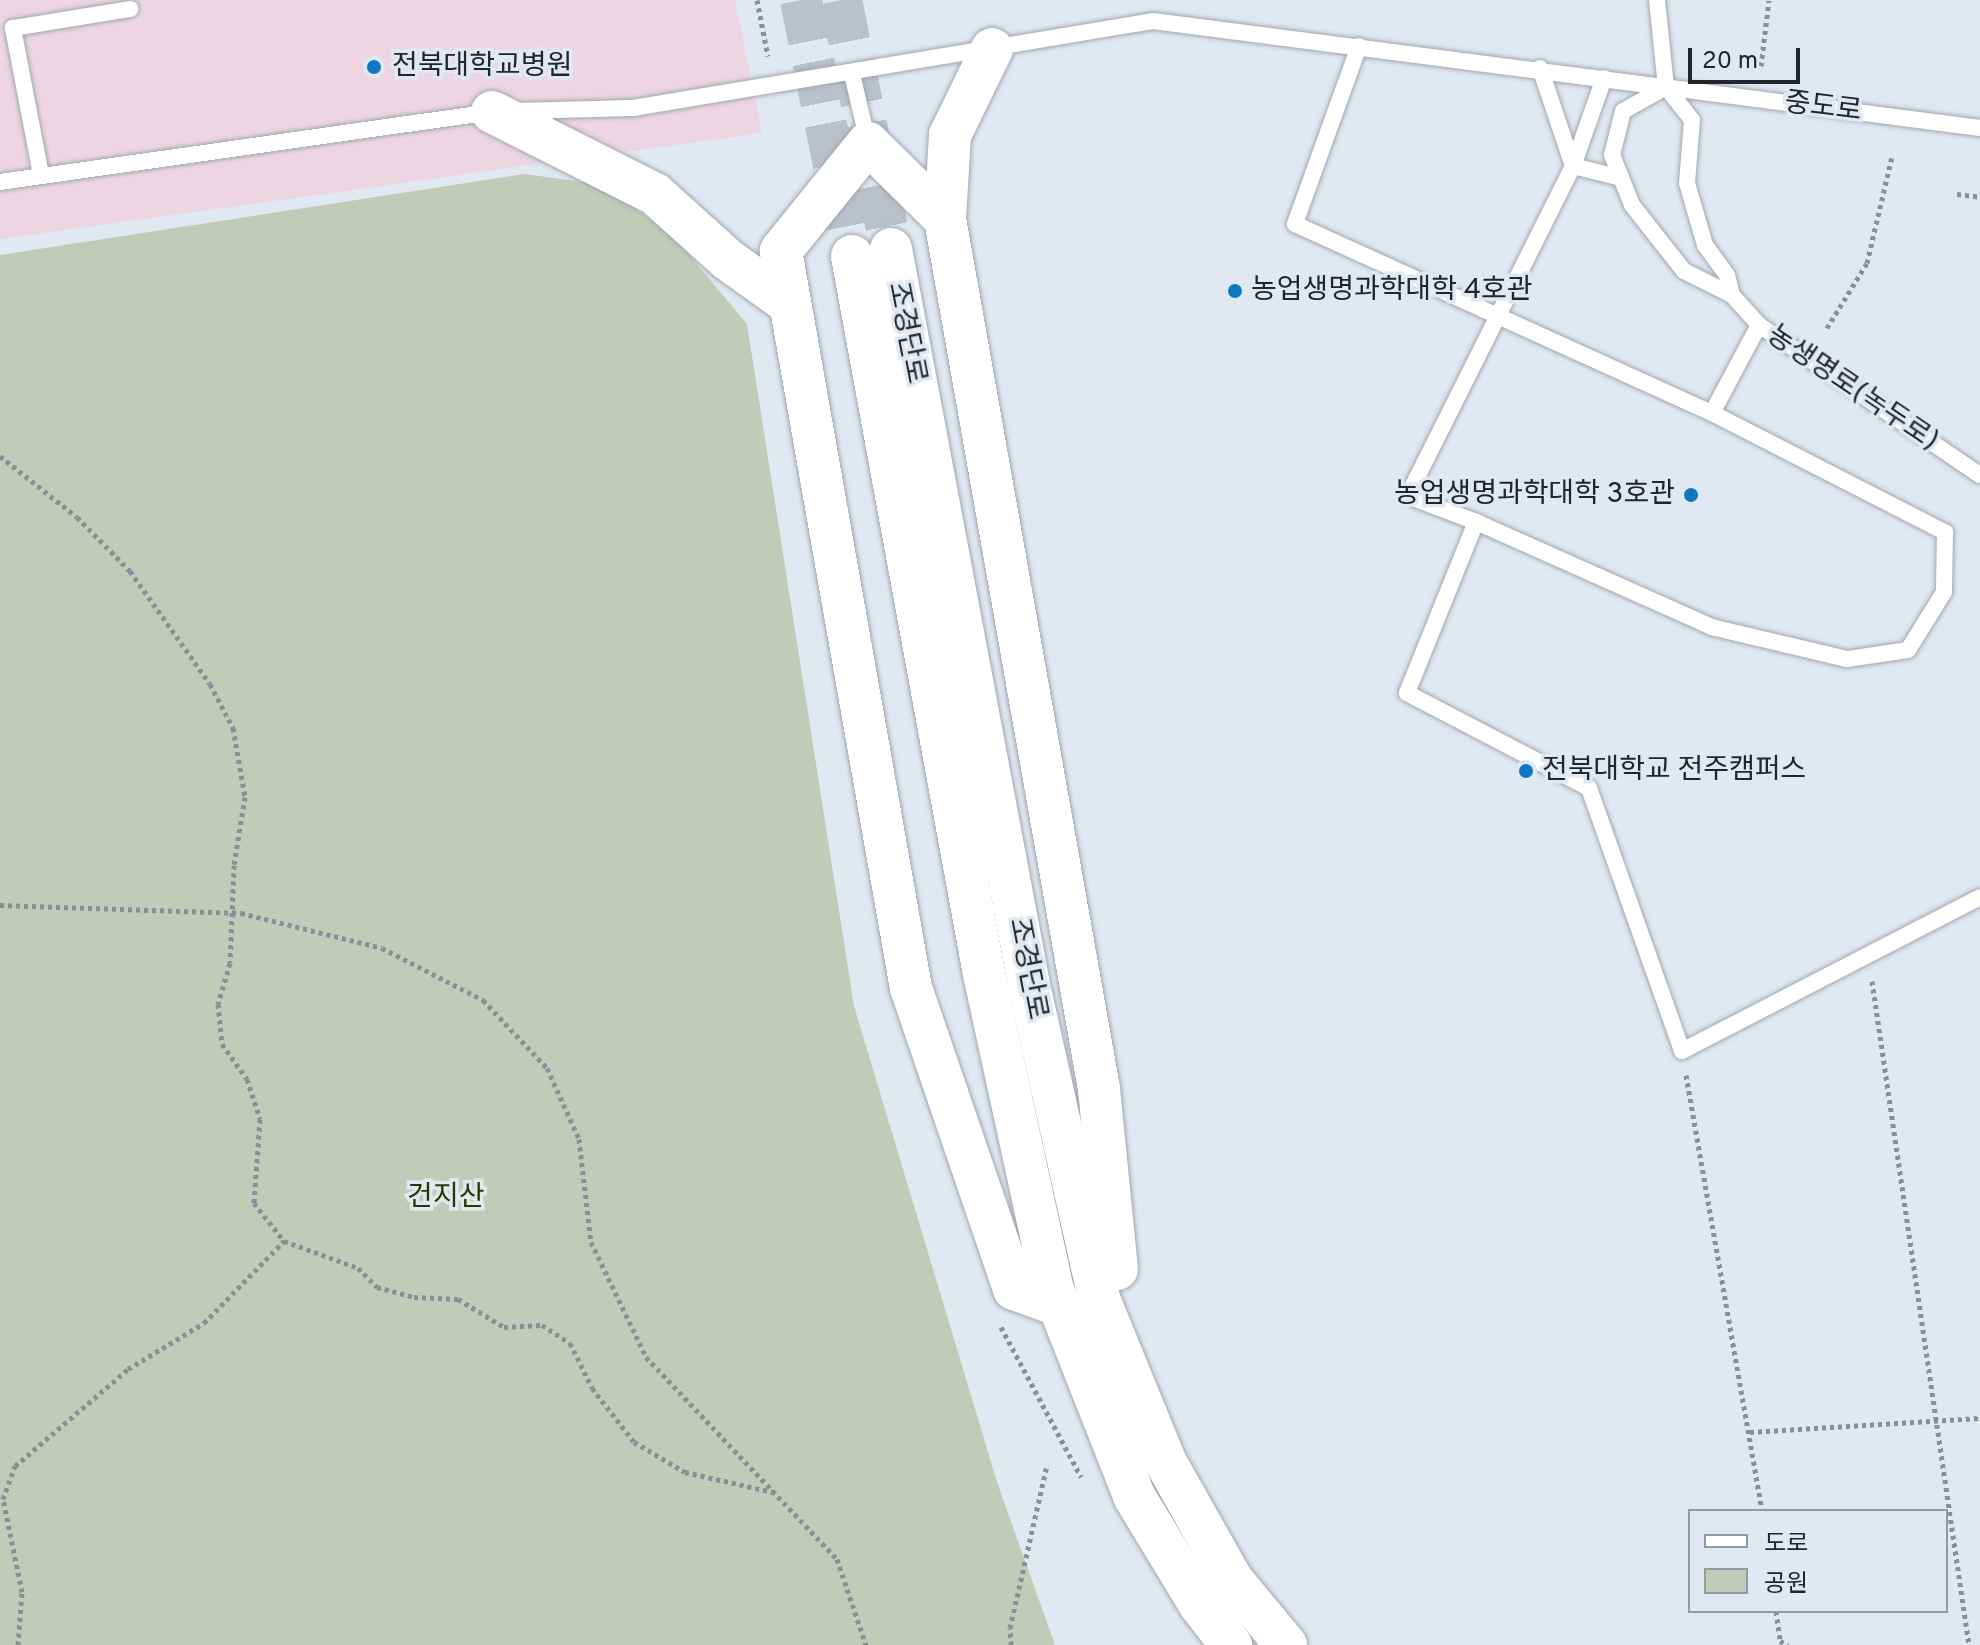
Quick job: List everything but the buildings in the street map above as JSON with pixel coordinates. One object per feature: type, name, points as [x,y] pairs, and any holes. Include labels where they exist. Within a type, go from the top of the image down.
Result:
[{"type":"street","points":[[992,49],[950,135],[945,219],[1099,1089],[1120,1293],[1104,1312]]},
{"type":"street","points":[[492,112],[655,194],[727,259],[787,302]]},
{"type":"street","points":[[945,219],[868,143],[781,251],[787,302],[911,988],[1014,1289],[1061,1306]]},
{"type":"street","name":"조경단로","points":[[1231,1645],[1200,1605],[1134,1496],[1087,1387],[1053,1290],[984,974],[872,253],[1029,985],[1104,1312],[1165,1461],[1232,1580],[1286,1645]]},
{"type":"lane","points":[[1657,0],[1666,87]]},
{"type":"lane","points":[[41,175],[13,28],[130,9]]},
{"type":"lane","name":"중도로","points":[[0,182],[492,112],[633,108],[852,74],[1153,21],[1540,68],[1980,128]]},
{"type":"lane","points":[[1359,46],[1295,224],[1498,318],[1712,413],[1945,532],[1944,592],[1908,650],[1847,659],[1712,627],[1476,522],[1408,496],[1498,318],[1573,166],[1604,78]]},
{"type":"lane","points":[[1540,68],[1573,166]]},
{"type":"lane","points":[[852,74],[868,143]]},
{"type":"lane","name":"농생명로(녹두로)","points":[[1732,295],[1727,275],[1705,245],[1687,183],[1692,120],[1666,87],[1623,111],[1612,155],[1632,205],[1684,271],[1732,295],[1759,325],[1980,475]]},
{"type":"lane","points":[[1573,166],[1621,178]]},
{"type":"lane","points":[[1712,413],[1759,325]]},
{"type":"lane","points":[[1476,522],[1407,693],[1589,788],[1682,1051],[1868,952],[1980,897]]},
{"type":"path","points":[[757,0],[768,56]]},
{"type":"path","points":[[1761,66],[1769,0]]},
{"type":"path","points":[[1827,328],[1867,263],[1892,156]]},
{"type":"path","points":[[1957,194],[1980,197]]},
{"type":"path","points":[[0,456],[77,517],[130,571],[216,695],[233,728],[245,797],[234,865],[235,912],[230,963],[218,1004],[222,1044],[247,1079],[260,1119],[254,1203],[284,1241],[358,1268],[377,1287],[414,1297],[458,1299],[504,1327],[542,1325],[570,1343],[592,1388],[634,1442],[685,1472],[773,1492]]},
{"type":"path","points":[[0,905],[235,912],[382,948],[483,1000],[547,1068],[579,1139],[591,1242],[646,1357],[837,1559],[866,1645]]},
{"type":"path","points":[[1868,952],[1969,1645]]},
{"type":"path","points":[[1682,1051],[1762,1509]]},
{"type":"path","points":[[18,1645],[22,1592],[3,1499],[15,1466],[128,1369],[204,1323],[284,1241]]},
{"type":"path","points":[[1750,1432],[1980,1418]]},
{"type":"path","points":[[1011,1645],[1010,1628],[1047,1465]]},
{"type":"path","points":[[1776,1613],[1780,1641],[1788,1645]]},
{"type":"shaded area","name":"전북대학교병원","points":[[0,0],[735,0],[762,133],[0,239]]},
{"type":"green space","name":"건지산","points":[[525,174],[604,185],[677,240],[747,324],[854,1006],[997,1482],[1055,1645],[0,1645],[0,255]]},
{"type":"tunnel","points":[[801,0],[852,256]]},
{"type":"tunnel","points":[[841,0],[891,249]]},
{"type":"place","name":"전북대학교병원","points":[[374,67]]},
{"type":"place","name":"농업생명과학대학 4호관","points":[[1235,291]]},
{"type":"place","name":"농업생명과학대학 3호관","points":[[1691,495]]},
{"type":"place","name":"전북대학교 전주캠퍼스","points":[[1526,771]]}]
